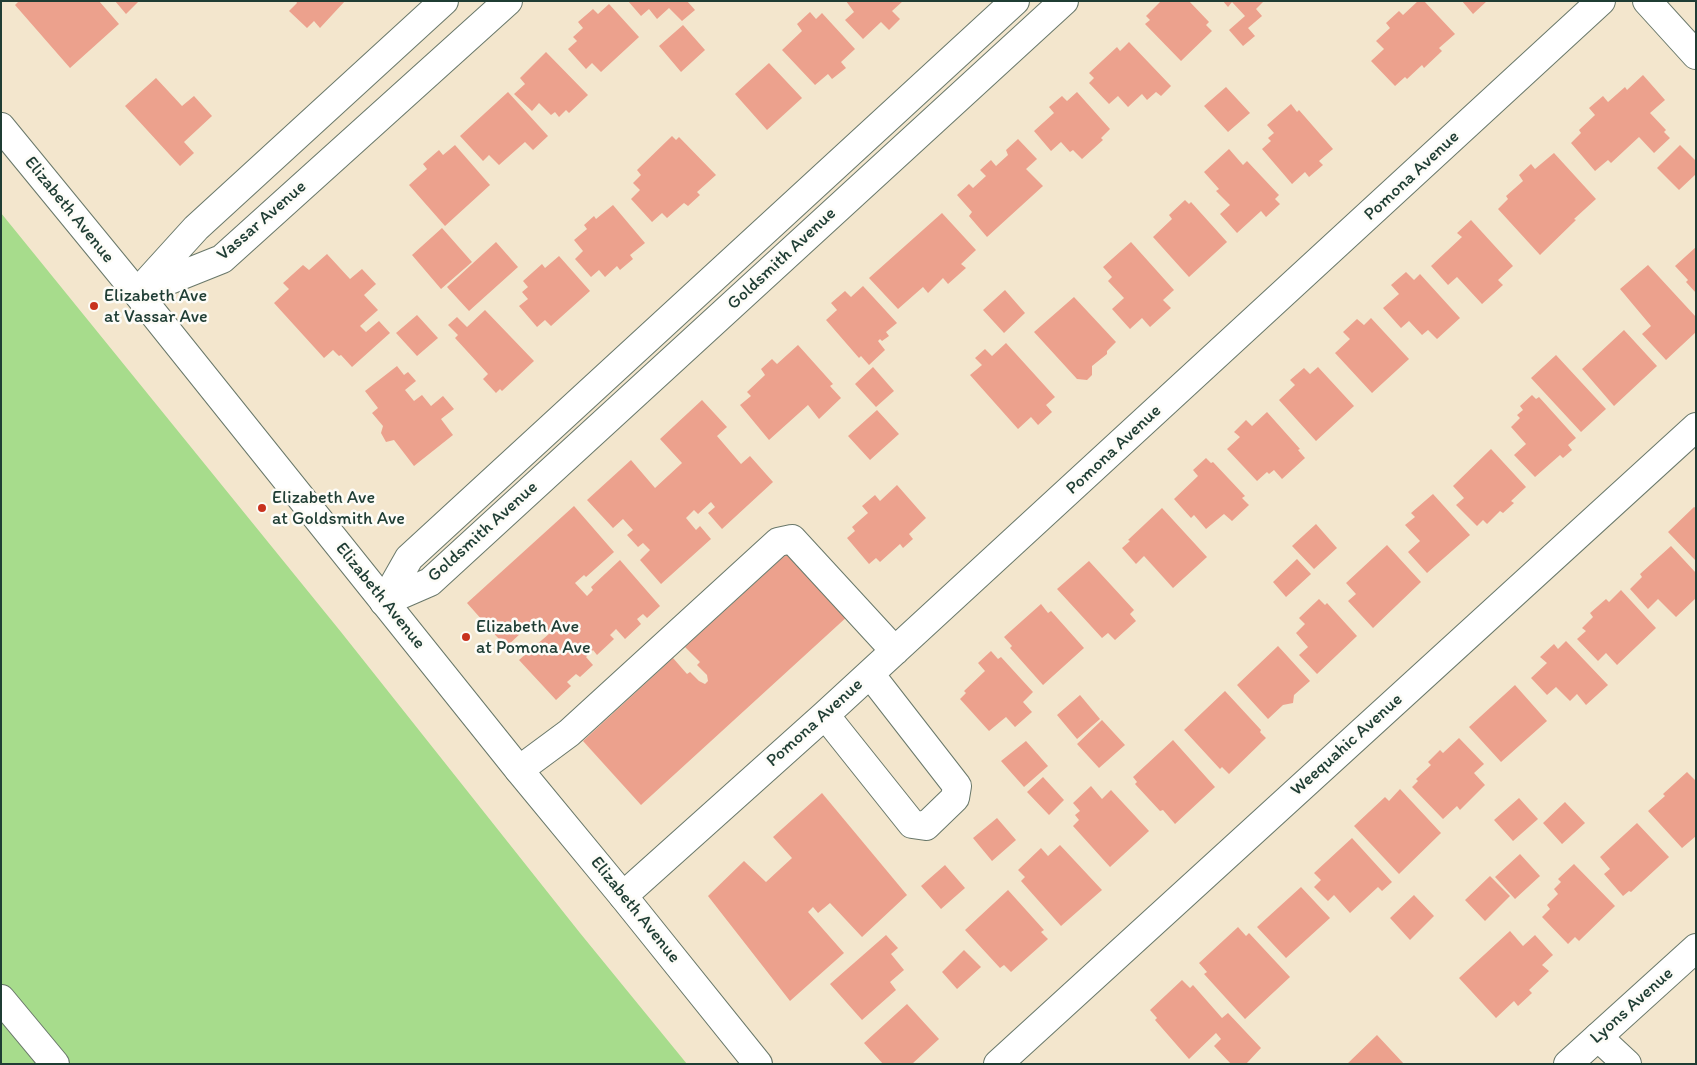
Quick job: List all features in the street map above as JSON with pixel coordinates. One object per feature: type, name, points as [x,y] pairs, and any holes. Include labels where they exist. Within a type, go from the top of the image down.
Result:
[{"type":"street","points":[[137,293],[196,228],[444,1]]},
{"type":"street","name":"Vassar Avenue","points":[[137,293],[222,259],[508,1]]},
{"type":"street","name":"Goldsmith Avenue","points":[[384,602],[410,558],[1015,1]]},
{"type":"street","name":"Goldsmith Avenue","points":[[384,602],[430,582],[1064,1]]},
{"type":"street","name":"Pomona Avenue","points":[[623,896],[870,674],[1601,1]]},
{"type":"street","points":[[1647,1],[1696,55]]},
{"type":"street","points":[[884,122],[906,146]]},
{"type":"street","name":"Elizabeth Avenue","points":[[1,127],[758,1064]]},
{"type":"street","points":[[654,333],[675,358]]},
{"type":"street","name":"Weequahic Avenue","points":[[998,1064],[1696,427]]},
{"type":"street","points":[[519,770],[570,734],[778,542],[792,539],[895,651]]},
{"type":"street","points":[[825,715],[912,824],[926,826],[955,798],[958,786],[870,674]]},
{"type":"street","name":"Lyons Avenue","points":[[1568,1064],[1696,948]]},
{"type":"street","points":[[1,1000],[55,1064]]},
{"type":"street","points":[[1598,1037],[1627,1064]]},
{"type":"green space","points":[[1,213],[341,632],[580,933],[687,1064],[1,1064]]},
{"type":"building","points":[[19,1],[99,1],[119,24],[70,68],[15,5]]},
{"type":"building","points":[[115,1],[139,1],[126,14]]},
{"type":"building","points":[[296,1],[345,1],[320,28],[314,21],[307,28],[289,11],[297,3]]},
{"type":"building","points":[[628,1],[687,1],[695,10],[682,21],[669,8],[657,19],[649,9],[641,16]]},
{"type":"building","points":[[846,1],[903,1],[892,11],[900,19],[889,30],[881,22],[863,39],[845,20],[854,12]]},
{"type":"building","points":[[1161,1],[1189,1],[1209,22],[1206,25],[1212,31],[1181,61],[1145,24],[1150,20],[1146,16]]},
{"type":"building","points":[[1223,1],[1264,1],[1256,9],[1262,16],[1248,28],[1255,36],[1243,46],[1229,30],[1245,16],[1232,2],[1228,7]]},
{"type":"building","points":[[1418,1],[1424,1],[1455,34],[1439,48],[1442,51],[1424,68],[1422,65],[1407,79],[1405,77],[1395,86],[1371,61],[1384,49],[1376,41],[1390,28],[1386,23],[1399,11],[1403,15]]},
{"type":"building","points":[[1462,1],[1487,1],[1473,14]]},
{"type":"building","points":[[609,4],[639,37],[601,72],[592,63],[586,69],[568,49],[577,41],[573,37],[583,28],[578,22],[593,9],[598,14]]},
{"type":"building","points":[[810,12],[816,19],[822,13],[855,49],[841,62],[846,68],[832,79],[828,74],[815,85],[782,50],[802,31],[797,24]]},
{"type":"building","points":[[683,25],[705,50],[681,72],[659,46]]},
{"type":"building","points":[[1129,42],[1171,86],[1161,96],[1156,92],[1147,100],[1142,94],[1128,107],[1118,96],[1109,104],[1089,83],[1094,78],[1089,73],[1117,47],[1120,51]]},
{"type":"building","points":[[546,52],[588,95],[569,113],[566,110],[559,117],[555,112],[551,115],[539,103],[532,111],[514,94],[525,84],[520,78]]},
{"type":"building","points":[[769,63],[802,98],[767,130],[735,94]]},
{"type":"building","points":[[1643,75],[1665,100],[1650,113],[1666,130],[1664,132],[1670,138],[1654,153],[1639,137],[1611,163],[1608,160],[1595,171],[1571,143],[1581,133],[1579,130],[1595,115],[1589,108],[1603,96],[1608,102],[1625,87],[1627,90]]},
{"type":"building","points":[[156,78],[182,106],[194,96],[212,116],[184,142],[194,153],[180,166],[125,106]]},
{"type":"building","points":[[1226,87],[1250,113],[1228,132],[1204,106]]},
{"type":"building","points":[[508,92],[548,136],[533,150],[525,142],[499,165],[489,155],[483,161],[460,136]]},
{"type":"building","points":[[1077,92],[1110,129],[1101,138],[1103,140],[1082,159],[1073,150],[1070,152],[1061,142],[1051,151],[1034,131],[1054,113],[1049,107],[1062,96],[1067,101]]},
{"type":"building","points":[[1291,104],[1297,112],[1299,110],[1333,149],[1319,161],[1323,165],[1309,177],[1305,172],[1292,184],[1262,149],[1271,141],[1268,138],[1274,133],[1267,125]]},
{"type":"building","points":[[672,136],[676,140],[679,137],[716,175],[697,192],[700,195],[688,206],[684,203],[667,218],[662,213],[652,222],[631,199],[640,190],[633,183],[641,175],[637,170]]},
{"type":"building","points":[[1018,139],[1037,159],[1026,169],[1043,186],[987,237],[969,216],[972,212],[957,195],[969,184],[973,188],[986,176],[980,170],[991,160],[996,166],[1008,155],[1006,150]]},
{"type":"building","points":[[455,145],[490,185],[445,226],[409,185],[427,169],[423,164],[439,150],[443,155]]},
{"type":"building","points":[[1680,145],[1696,161],[1696,174],[1679,190],[1657,168]]},
{"type":"building","points":[[1229,149],[1243,165],[1247,161],[1279,195],[1275,199],[1280,204],[1266,217],[1261,211],[1237,233],[1220,214],[1230,205],[1216,191],[1219,189],[1204,172]]},
{"type":"building","points":[[1554,153],[1596,199],[1540,255],[1498,209],[1508,199],[1506,196],[1523,181],[1519,175],[1531,164],[1535,169]]},
{"type":"building","points":[[1185,200],[1189,204],[1191,202],[1227,242],[1189,277],[1153,237],[1172,219],[1169,215]]},
{"type":"building","points":[[613,205],[645,243],[630,255],[633,259],[620,270],[617,266],[605,277],[599,270],[591,277],[575,259],[583,251],[574,240],[587,229],[584,225],[594,216],[596,219]]},
{"type":"building","points":[[942,213],[976,250],[961,264],[966,268],[948,284],[943,278],[928,293],[923,287],[898,309],[869,278]]},
{"type":"building","points":[[1471,220],[1513,266],[1498,280],[1503,285],[1482,304],[1457,277],[1448,285],[1431,266],[1462,237],[1457,233]]},
{"type":"building","points":[[442,228],[472,262],[441,289],[412,255]]},
{"type":"building","points":[[496,242],[518,267],[469,311],[447,287]]},
{"type":"building","points":[[1131,242],[1174,290],[1163,300],[1171,308],[1150,327],[1142,318],[1130,329],[1112,309],[1124,298],[1108,281],[1112,277],[1103,267]]},
{"type":"building","points":[[1696,247],[1696,293],[1686,282],[1688,280],[1675,266]]},
{"type":"building","points":[[327,254],[350,279],[362,269],[376,284],[364,295],[378,310],[360,326],[366,332],[379,321],[390,333],[352,367],[341,355],[339,356],[333,350],[324,358],[274,303],[289,289],[283,283],[303,265],[309,270]]},
{"type":"building","points":[[559,256],[590,291],[551,326],[545,320],[537,327],[519,306],[528,299],[522,292],[528,287],[523,281],[542,264],[545,268]]},
{"type":"building","points":[[1648,265],[1696,317],[1696,332],[1666,360],[1642,334],[1651,326],[1620,289]]},
{"type":"building","points":[[1406,272],[1414,280],[1420,274],[1460,318],[1437,339],[1428,330],[1422,335],[1409,321],[1401,328],[1383,308],[1399,294],[1391,285]]},
{"type":"building","points":[[863,286],[897,323],[886,332],[889,336],[882,341],[880,339],[878,341],[885,350],[869,365],[861,356],[859,358],[826,320],[837,310],[831,303],[845,291],[851,297]]},
{"type":"building","points":[[1005,290],[1025,313],[1004,333],[983,310]]},
{"type":"building","points":[[1074,297],[1116,342],[1107,351],[1107,354],[1092,366],[1092,375],[1087,380],[1077,379],[1034,332]]},
{"type":"building","points":[[485,310],[534,361],[502,391],[500,389],[496,393],[483,379],[488,374],[455,338],[458,335],[448,325],[457,317],[467,327]]},
{"type":"building","points":[[417,315],[438,338],[417,356],[396,333]]},
{"type":"building","points":[[1371,318],[1409,359],[1372,393],[1335,353],[1350,339],[1343,332],[1357,319],[1364,325]]},
{"type":"building","points":[[1624,330],[1657,366],[1614,406],[1582,369]]},
{"type":"building","points":[[1006,343],[1055,397],[1046,405],[1052,412],[1038,425],[1031,417],[1018,429],[970,375],[982,365],[975,358],[985,349],[992,356]]},
{"type":"building","points":[[798,345],[833,384],[830,386],[841,398],[819,419],[808,405],[769,440],[740,405],[751,396],[747,392],[765,375],[761,369],[772,359],[777,364]]},
{"type":"building","points":[[1556,355],[1606,409],[1581,432],[1531,378]]},
{"type":"building","points":[[397,366],[404,375],[408,372],[416,381],[405,390],[414,401],[422,395],[431,406],[443,396],[454,409],[441,419],[453,435],[414,466],[394,440],[386,442],[381,433],[383,426],[372,413],[378,408],[365,391]]},
{"type":"building","points":[[873,367],[894,391],[876,407],[855,384]]},
{"type":"building","points":[[1318,367],[1354,406],[1316,441],[1279,400],[1295,385],[1290,380],[1304,368],[1310,374]]},
{"type":"building","points":[[1532,395],[1536,399],[1539,397],[1576,438],[1568,445],[1572,450],[1563,458],[1560,455],[1535,477],[1514,455],[1526,444],[1511,427],[1520,418],[1517,415],[1523,410],[1520,406]]},
{"type":"building","points":[[702,400],[727,427],[717,436],[741,464],[750,456],[773,482],[722,529],[708,513],[715,507],[711,502],[698,514],[694,510],[686,518],[696,530],[700,526],[711,539],[661,584],[640,560],[650,550],[643,543],[638,547],[627,535],[633,530],[623,519],[613,528],[587,500],[631,460],[655,488],[682,463],[660,439]]},
{"type":"building","points":[[877,410],[899,434],[870,460],[848,436]]},
{"type":"building","points":[[1267,412],[1300,449],[1298,450],[1305,458],[1282,479],[1274,470],[1269,474],[1267,472],[1257,481],[1227,449],[1240,437],[1234,432],[1246,420],[1252,426]]},
{"type":"building","points":[[1491,449],[1526,487],[1511,501],[1514,503],[1503,513],[1500,511],[1487,524],[1483,520],[1477,526],[1456,505],[1464,498],[1453,486]]},
{"type":"building","points":[[1206,458],[1211,463],[1213,462],[1245,496],[1242,498],[1249,505],[1232,521],[1224,514],[1206,529],[1194,515],[1191,518],[1174,499],[1198,476],[1193,470]]},
{"type":"building","points":[[897,485],[926,518],[909,534],[913,539],[903,548],[900,544],[880,562],[876,558],[869,564],[847,538],[855,531],[852,527],[868,513],[862,506],[875,495],[880,501]]},
{"type":"building","points":[[1433,494],[1470,535],[1427,573],[1408,552],[1420,541],[1405,525],[1415,517],[1411,513]]},
{"type":"building","points":[[574,506],[614,552],[586,577],[584,575],[575,583],[587,596],[593,590],[591,587],[620,560],[660,606],[647,618],[643,614],[637,619],[641,624],[625,639],[616,629],[610,635],[614,639],[597,655],[593,650],[586,657],[593,665],[580,677],[576,674],[567,682],[571,686],[556,700],[519,660],[550,633],[537,618],[506,647],[467,603]]},
{"type":"building","points":[[1694,507],[1696,508],[1696,561],[1668,532]]},
{"type":"building","points":[[1162,508],[1207,557],[1173,588],[1144,556],[1136,564],[1122,548]]},
{"type":"building","points":[[1316,524],[1337,548],[1314,569],[1292,546]]},
{"type":"building","points":[[1387,545],[1421,582],[1373,628],[1348,601],[1356,594],[1346,583]]},
{"type":"building","points":[[1671,546],[1696,573],[1696,598],[1676,617],[1658,599],[1648,609],[1630,589],[1642,577],[1640,574]]},
{"type":"building","points":[[790,551],[849,615],[641,805],[583,741],[673,658],[687,674],[690,672],[705,684],[708,681],[707,675],[697,665],[700,662],[685,647]]},
{"type":"building","points":[[1297,559],[1311,574],[1286,597],[1273,582]]},
{"type":"building","points":[[1089,561],[1134,610],[1130,614],[1136,621],[1115,640],[1108,633],[1102,638],[1057,589]]},
{"type":"building","points":[[1621,590],[1656,628],[1617,665],[1606,653],[1598,661],[1577,639],[1586,631],[1582,628],[1593,617],[1590,613],[1606,599],[1609,602]]},
{"type":"building","points":[[1319,599],[1325,605],[1327,603],[1357,636],[1317,674],[1299,655],[1308,647],[1296,633],[1305,624],[1299,618]]},
{"type":"building","points":[[1041,604],[1048,613],[1051,611],[1084,648],[1043,685],[1010,648],[1012,646],[1004,637]]},
{"type":"building","points":[[1566,641],[1608,685],[1586,705],[1577,694],[1570,701],[1556,687],[1547,695],[1531,678],[1547,663],[1540,657],[1554,644],[1558,649]]},
{"type":"building","points":[[1278,646],[1310,681],[1294,695],[1293,703],[1283,705],[1268,719],[1237,685]]},
{"type":"building","points":[[991,651],[998,659],[1001,657],[1033,692],[1023,702],[1032,712],[1015,727],[1006,717],[989,731],[960,699],[966,693],[964,691],[985,671],[978,663]]},
{"type":"building","points":[[1515,685],[1547,721],[1501,762],[1469,727]]},
{"type":"building","points":[[1225,691],[1266,738],[1229,774],[1222,767],[1220,769],[1184,730]]},
{"type":"building","points":[[1080,695],[1100,719],[1077,739],[1057,715]]},
{"type":"building","points":[[1102,720],[1125,745],[1099,768],[1077,744]]},
{"type":"building","points":[[1459,738],[1484,764],[1474,773],[1485,785],[1460,810],[1457,806],[1443,819],[1412,787],[1418,781],[1416,779],[1431,765],[1428,762],[1440,750],[1443,753]]},
{"type":"building","points":[[1173,740],[1215,787],[1175,824],[1135,784],[1137,782],[1133,777]]},
{"type":"building","points":[[1026,741],[1048,766],[1024,787],[1001,761]]},
{"type":"building","points":[[1687,772],[1696,781],[1696,836],[1682,848],[1648,811]]},
{"type":"building","points":[[1043,777],[1064,800],[1049,815],[1027,792]]},
{"type":"building","points":[[1091,786],[1102,799],[1111,790],[1149,831],[1110,867],[1073,826],[1079,820],[1075,815],[1080,811],[1073,803]]},
{"type":"building","points":[[1400,789],[1441,833],[1399,874],[1354,826],[1385,797],[1389,801]]},
{"type":"building","points":[[822,793],[907,895],[862,937],[830,903],[818,913],[813,907],[808,912],[844,953],[790,1001],[708,896],[744,861],[766,882],[792,858],[773,837]]},
{"type":"building","points":[[1519,798],[1538,819],[1513,841],[1494,820]]},
{"type":"building","points":[[1565,802],[1585,823],[1562,844],[1543,823]]},
{"type":"building","points":[[997,818],[1016,840],[992,861],[973,838]]},
{"type":"building","points":[[1637,823],[1669,857],[1631,892],[1629,891],[1623,896],[1604,874],[1610,869],[1600,857]]},
{"type":"building","points":[[1352,838],[1392,882],[1382,891],[1378,887],[1350,913],[1334,895],[1328,901],[1314,887],[1321,880],[1314,873]]},
{"type":"building","points":[[1060,845],[1102,890],[1061,926],[1021,881],[1025,877],[1018,870],[1041,848],[1048,856]]},
{"type":"building","points":[[1520,854],[1540,876],[1515,899],[1495,877]]},
{"type":"building","points":[[1574,864],[1615,906],[1579,941],[1575,937],[1568,944],[1542,917],[1550,909],[1547,905],[1558,894],[1554,889],[1561,882],[1558,879]]},
{"type":"building","points":[[945,865],[965,888],[941,909],[921,886]]},
{"type":"building","points":[[1490,876],[1510,896],[1485,921],[1465,900]]},
{"type":"building","points":[[1301,887],[1330,918],[1286,958],[1257,927]]},
{"type":"building","points":[[1008,890],[1044,930],[1041,932],[1048,939],[1011,972],[1004,965],[1000,968],[965,930]]},
{"type":"building","points":[[1414,895],[1434,916],[1410,940],[1390,918]]},
{"type":"building","points":[[1238,927],[1246,936],[1249,933],[1290,977],[1245,1019],[1204,974],[1207,972],[1199,963]]},
{"type":"building","points":[[1510,931],[1523,946],[1535,935],[1553,955],[1542,965],[1549,971],[1529,990],[1532,993],[1518,1006],[1514,1001],[1496,1018],[1459,978]]},
{"type":"building","points":[[886,935],[898,948],[891,954],[904,970],[890,982],[896,990],[862,1020],[830,984]]},
{"type":"building","points":[[964,950],[981,967],[957,989],[942,972]]},
{"type":"building","points":[[1182,980],[1190,988],[1193,985],[1222,1018],[1228,1013],[1261,1048],[1246,1064],[1231,1064],[1214,1046],[1221,1039],[1216,1033],[1189,1059],[1155,1020],[1157,1018],[1150,1010]]},
{"type":"building","points":[[907,1004],[939,1039],[912,1064],[883,1064],[864,1043]]},
{"type":"building","points":[[1377,1035],[1404,1064],[1347,1064]]},
{"type":"place","name":"Elizabeth Ave at Vassar Ave","points":[[94,306]]},
{"type":"place","name":"Elizabeth Ave at Goldsmith Ave","points":[[262,508]]},
{"type":"place","name":"Elizabeth Ave at Pomona Ave","points":[[466,637]]}]
